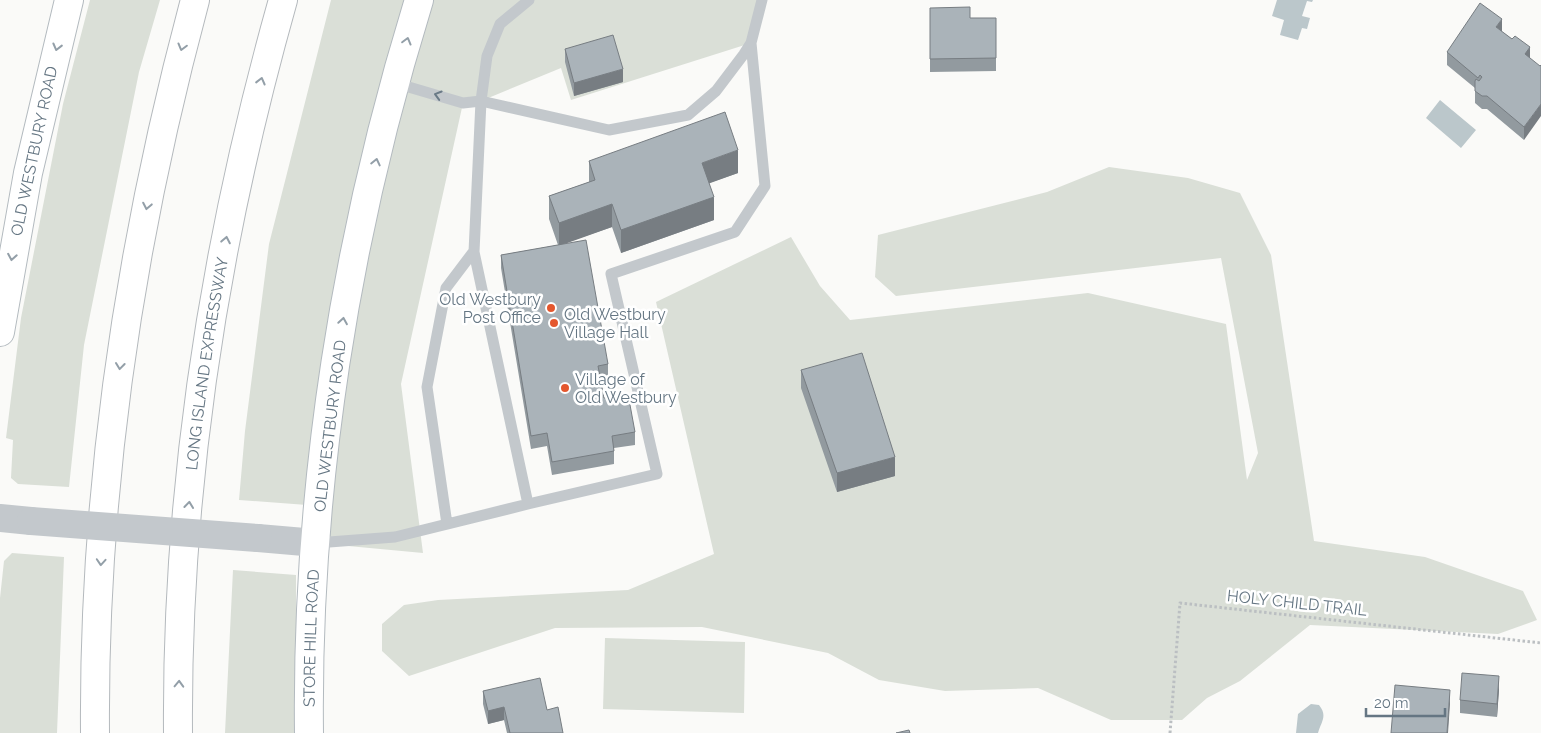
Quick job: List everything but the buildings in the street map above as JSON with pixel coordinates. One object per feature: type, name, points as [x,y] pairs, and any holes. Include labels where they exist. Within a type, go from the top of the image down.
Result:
[{"type":"main road","name":"OLD WESTBURY ROAD","points":[[0,332],[26,182],[69,0]]},
{"type":"main road","points":[[95,733],[97,624],[102,532],[111,435],[123,342],[157,154],[195,0]]},
{"type":"main road","name":"LONG ISLAND EXPRESSWAY","points":[[178,733],[181,614],[188,522],[209,334],[245,147],[283,0]]},
{"type":"main road","name":"OLD WESTBURY ROAD","points":[[316,543],[328,420],[348,292],[377,156],[395,83],[419,0]]},
{"type":"main road","name":"STORE HILL ROAD","points":[[309,733],[310,633],[316,543]]},
{"type":"street","points":[[0,518],[316,543]]},
{"type":"lane","points":[[528,504],[474,251],[480,101],[487,56],[500,24],[529,0]]},
{"type":"lane","points":[[316,543],[395,537],[657,474],[611,274],[735,232],[765,186],[751,43],[762,0]]},
{"type":"lane","points":[[395,83],[463,103],[480,101],[609,130],[688,115],[716,91],[751,43]]},
{"type":"lane","points":[[447,524],[427,386],[446,288],[474,251]]},
{"type":"path","name":"HOLY CHILD TRAIL","points":[[1170,733],[1180,603],[1541,643]]},
{"type":"shaded area","points":[[90,0],[160,0],[139,72],[84,345],[69,487],[18,484],[11,478],[13,440],[6,438],[21,318],[63,104]]},
{"type":"shaded area","points":[[331,0],[406,0],[395,31],[341,255],[307,505],[239,500],[245,431],[269,244]]},
{"type":"shaded area","points":[[419,0],[762,0],[751,43],[571,100],[561,68],[481,101],[463,103],[401,384],[423,553],[316,543],[321,485]]},
{"type":"shaded area","points":[[1277,0],[1313,0],[1312,2],[1307,1],[1302,16],[1310,18],[1307,29],[1302,28],[1298,40],[1280,35],[1284,20],[1272,16]]},
{"type":"shaded area","points":[[1440,100],[1476,130],[1461,148],[1426,118]]},
{"type":"shaded area","points":[[1109,167],[1188,178],[1240,193],[1271,255],[1314,541],[1425,557],[1523,591],[1537,620],[1498,634],[1310,625],[1240,681],[1207,698],[1182,720],[1111,720],[1038,688],[945,691],[879,680],[828,653],[702,627],[555,628],[409,676],[382,651],[382,624],[404,605],[438,600],[628,590],[714,554],[656,302],[791,237],[820,286],[850,320],[1088,293],[1226,324],[1247,480],[1258,453],[1221,258],[896,296],[875,277],[878,235],[1047,192]]},
{"type":"shaded area","points":[[12,553],[64,557],[57,733],[0,733],[0,598],[4,561]]},
{"type":"shaded area","points":[[233,570],[296,575],[296,733],[225,733]]},
{"type":"shaded area","points":[[605,638],[745,642],[744,713],[603,709]]},
{"type":"shaded area","points":[[1311,704],[1319,705],[1323,712],[1323,719],[1318,733],[1296,733],[1298,714]]},
{"type":"place","name":"Old Westbury Post Office","points":[[551,308]]},
{"type":"place","name":"Old Westbury Village Hall","points":[[554,323]]},
{"type":"place","name":"Village of Old Westbury","points":[[565,388]]}]
